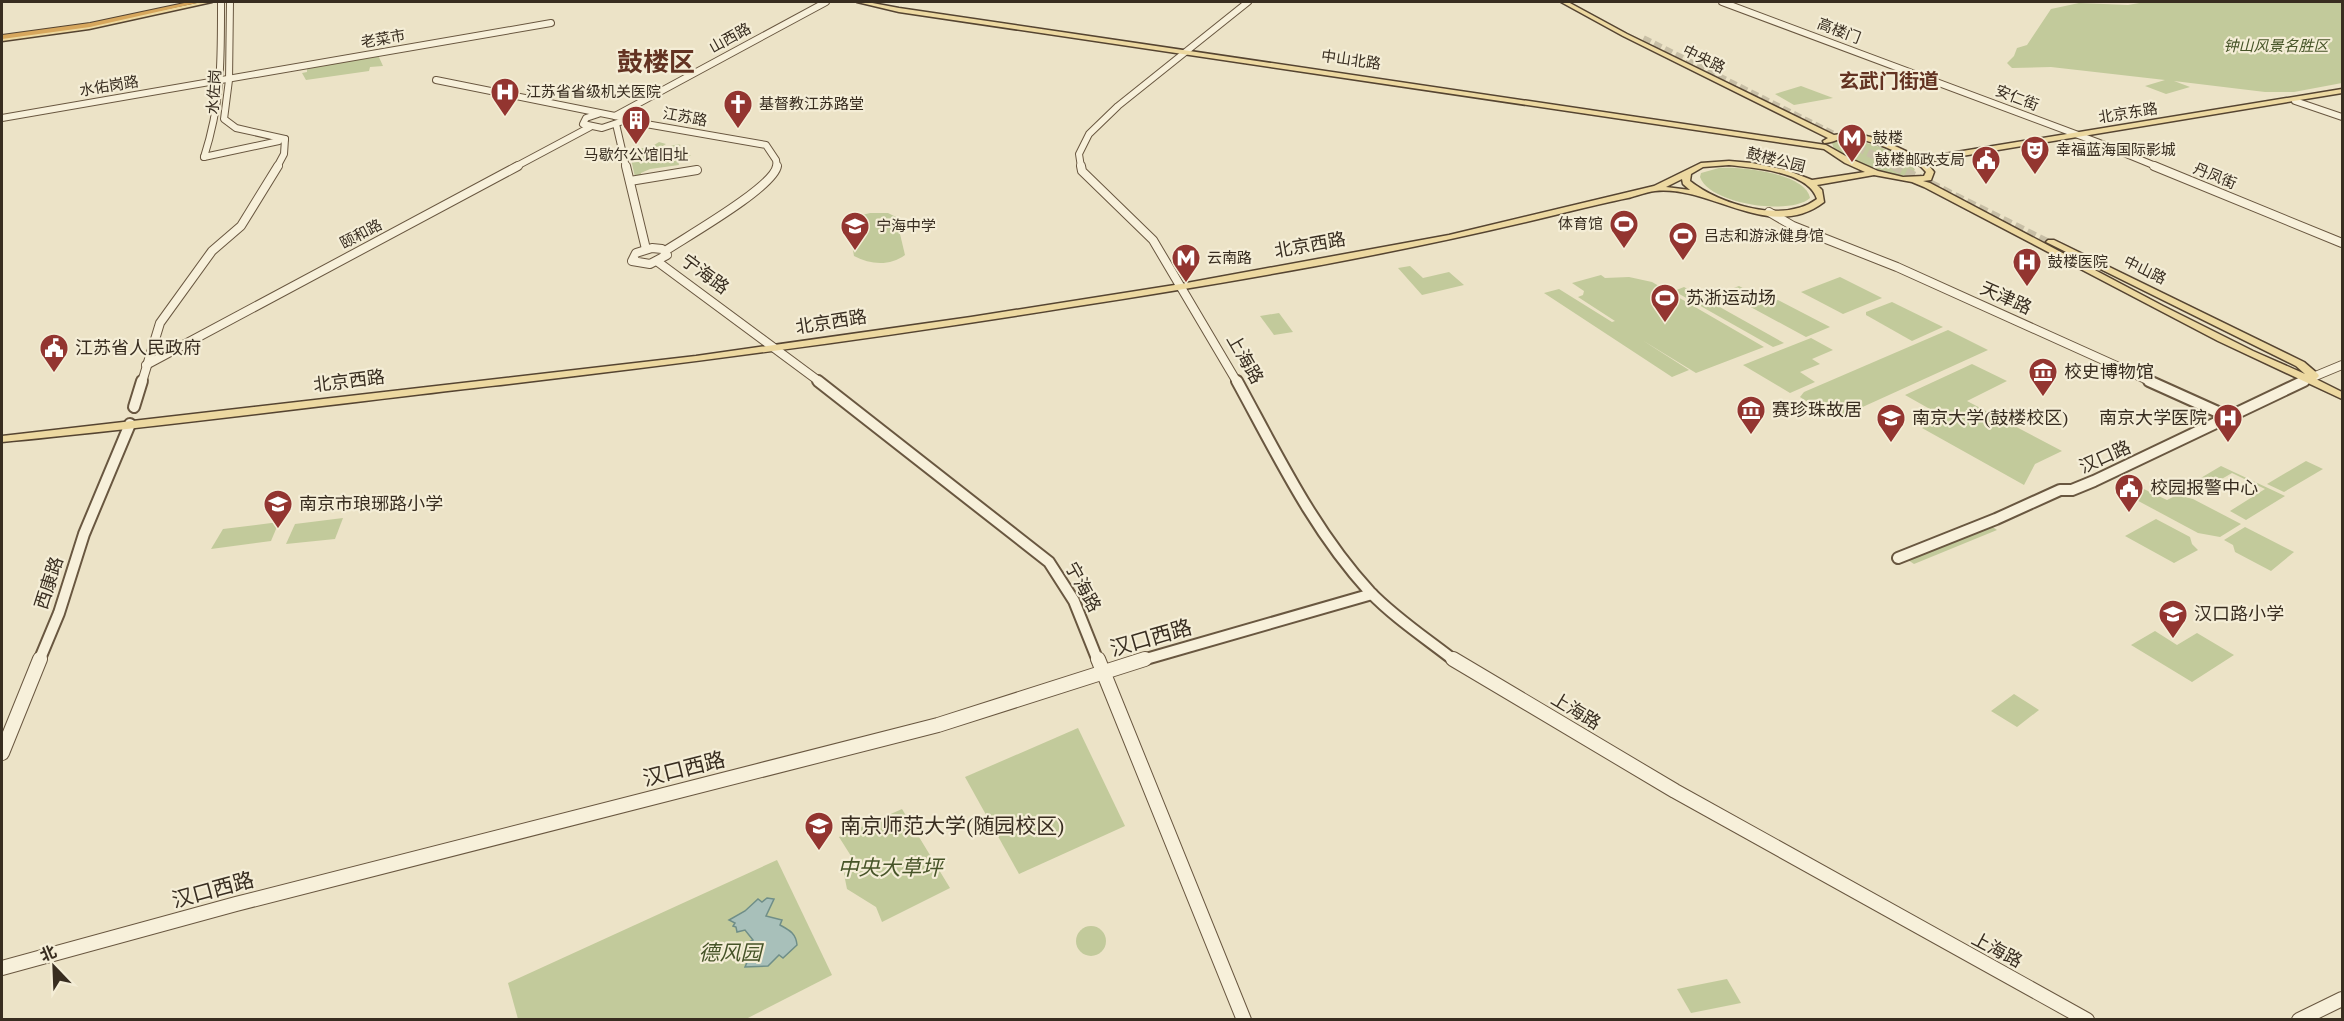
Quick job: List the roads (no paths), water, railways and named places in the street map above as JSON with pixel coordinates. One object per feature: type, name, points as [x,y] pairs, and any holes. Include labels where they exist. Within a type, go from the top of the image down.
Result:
[{"type":"highway","points":[[2,36],[188,2]]},
{"type":"highway","points":[[26,36],[197,2]]},
{"type":"highway","points":[[35,29],[72,25]]},
{"type":"highway","points":[[2,36],[52,31]]},
{"type":"main road","points":[[2,36],[176,2]]},
{"type":"main road","points":[[2,36],[26,36],[89,27],[209,2]]},
{"type":"main road","name":"中山北路","points":[[860,2],[899,10],[1653,118],[1832,141]]},
{"type":"main road","name":"中山北路","points":[[871,2],[1267,63],[1832,141]]},
{"type":"main road","name":"中央路","points":[[1565,2],[1641,39],[1602,18]]},
{"type":"main road","name":"中央路","points":[[1565,2],[1832,141]]},
{"type":"main road","name":"中央路","points":[[1571,2],[1832,141]]},
{"type":"main road","name":"北京东路","points":[[1918,161],[2343,91]]},
{"type":"main road","points":[[1832,141],[1872,139],[1918,161],[1929,169],[1928,178],[1908,180]]},
{"type":"main road","points":[[1832,141],[1863,168],[1874,173],[1926,185],[2283,370],[2315,376],[2343,396]]},
{"type":"main road","name":"鼓楼公园","points":[[1687,173],[1701,165],[1755,166],[1809,182],[1821,196],[1819,204],[1804,211],[1769,212],[1737,207],[1702,194]]},
{"type":"main road","points":[[1809,182],[1863,168]]},
{"type":"main road","points":[[1687,173],[1687,183],[1702,194]]},
{"type":"main road","name":"北京西路","points":[[2,439],[778,349],[1181,287],[1449,238],[1657,188],[1687,173]]},
{"type":"main road","points":[[1809,182],[1874,173]]},
{"type":"main road","name":"中山路","points":[[1928,178],[1943,189],[2300,364],[2315,376]]},
{"type":"main road","name":"北京西路","points":[[1657,188],[1702,194]]},
{"type":"main road","name":"中山路","points":[[2315,376],[2106,274],[2343,390]]},
{"type":"street","name":"水佐岗","points":[[221,2],[221,81],[213,129],[204,157],[285,139]]},
{"type":"street","name":"水佐岗","points":[[230,2],[229,80],[224,119],[227,124],[258,134],[285,139]]},
{"type":"street","name":"山西路","points":[[616,119],[818,2]]},
{"type":"street","name":"山西路","points":[[616,119],[826,2]]},
{"type":"street","points":[[1181,287],[1152,240],[1082,171],[1079,154],[1089,134],[1118,106],[1248,2]]},
{"type":"street","name":"高楼门","points":[[1722,2],[1946,85]]},
{"type":"street","name":"老菜市","points":[[221,81],[551,23]]},
{"type":"street","name":"江苏路","points":[[435,80],[616,119],[766,145],[778,161],[778,170],[767,183],[665,251]]},
{"type":"street","name":"水佑岗路","points":[[2,118],[221,81]]},
{"type":"street","name":"安仁街","points":[[1946,85],[2078,135]]},
{"type":"street","points":[[2295,100],[2343,117]]},
{"type":"street","points":[[598,114],[583,121],[584,125],[590,127],[616,119],[646,249]]},
{"type":"street","name":"颐和路","points":[[146,365],[590,127]]},
{"type":"street","name":"丹凤街","points":[[2078,135],[2343,243]]},
{"type":"street","points":[[134,407],[160,323],[212,251],[241,226],[274,174],[284,154],[285,139]]},
{"type":"street","points":[[630,181],[697,170]]},
{"type":"street","name":"天津路","points":[[1769,212],[1793,226],[1897,267],[2229,417]]},
{"type":"street","points":[[646,249],[665,251],[665,258],[658,262],[643,264],[632,261],[636,253],[646,249]]},
{"type":"street","name":"宁海路","points":[[658,262],[778,349],[1049,562],[1074,601],[1244,1020]]},
{"type":"street","name":"上海路","points":[[1181,287],[1229,367],[1310,513],[1334,550],[1372,594],[1413,629],[1458,663],[1675,792],[2087,1020]]},
{"type":"street","name":"汉口路","points":[[1898,558],[1996,519],[2060,490],[2072,490],[2094,481],[2315,376],[2343,365]]},
{"type":"street","name":"西康路","points":[[2,753],[58,613],[84,534],[130,424]]},
{"type":"street","name":"汉口西路","points":[[2,968],[248,901],[938,725],[1102,672],[1372,594]]},
{"type":"street","points":[[2300,1020],[2343,999]]},
{"type":"water","points":[[767,898],[774,899],[766,916],[782,920],[780,925],[794,935],[797,945],[783,958],[779,955],[768,966],[745,967],[752,951],[748,949],[749,942],[753,940],[745,930],[737,932],[736,927],[733,926],[735,923],[729,920],[745,911],[758,899],[762,902]]},
{"type":"tunnel","points":[[1643,39],[1897,167]]},
{"type":"tunnel","points":[[1894,166],[2060,249]]},
{"type":"place","name":"江苏省省级机关医院","points":[[505,118]]},
{"type":"place","name":"基督教江苏路堂","points":[[738,130]]},
{"type":"place","name":"马歇尔公馆旧址","points":[[636,146]]},
{"type":"place","name":"鼓楼","points":[[1852,164]]},
{"type":"place","name":"幸福蓝海国际影城","points":[[2035,176]]},
{"type":"place","name":"鼓楼邮政支局","points":[[1986,186]]},
{"type":"place","name":"体育馆","points":[[1624,250]]},
{"type":"place","name":"宁海中学","points":[[855,252]]},
{"type":"place","name":"吕志和游泳健身馆","points":[[1683,262]]},
{"type":"place","name":"云南路","points":[[1186,284]]},
{"type":"place","name":"鼓楼医院","points":[[2027,288]]},
{"type":"place","name":"苏浙运动场","points":[[1665,324]]},
{"type":"place","name":"江苏省人民政府","points":[[54,374]]},
{"type":"place","name":"校史博物馆","points":[[2043,398]]},
{"type":"place","name":"赛珍珠故居","points":[[1751,436]]},
{"type":"place","name":"南京大学(鼓楼校区)","points":[[1891,444]]},
{"type":"place","name":"南京大学医院","points":[[2228,444]]},
{"type":"place","name":"校园报警中心","points":[[2129,514]]},
{"type":"place","name":"南京市琅琊路小学","points":[[278,530]]},
{"type":"place","name":"汉口路小学","points":[[2173,640]]},
{"type":"place","name":"南京师范大学(随园校区)","points":[[819,852]]},
{"type":"district","name":"鼓楼区","points":[[656,62]]},
{"type":"district","name":"玄武门街道","points":[[1889,81]]},
{"type":"park label","name":"钟山风景名胜区","points":[[2276,46]]},
{"type":"park label","name":"中央大草坪","points":[[890,868]]},
{"type":"park label","name":"德风园","points":[[730,953]]}]
